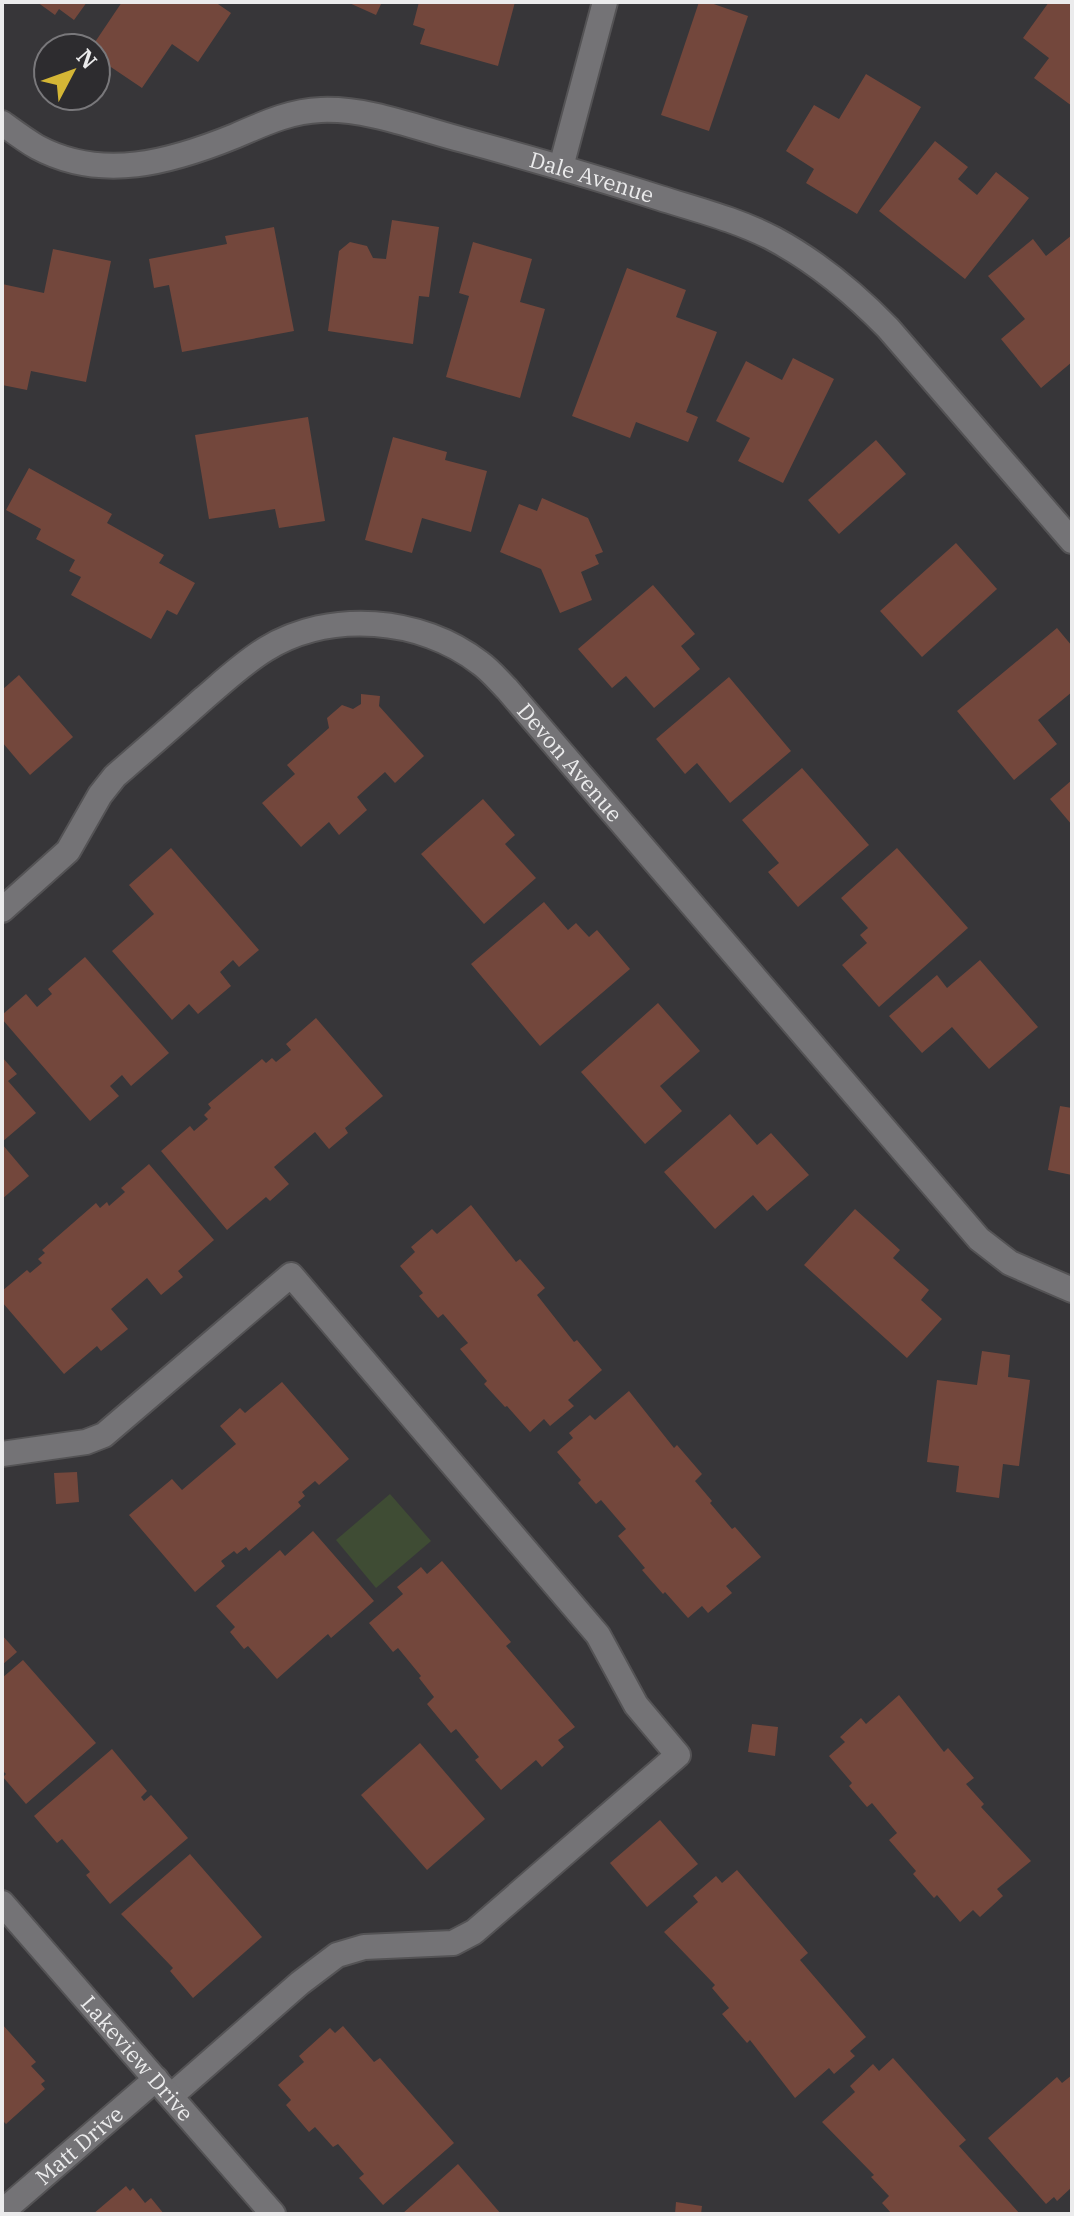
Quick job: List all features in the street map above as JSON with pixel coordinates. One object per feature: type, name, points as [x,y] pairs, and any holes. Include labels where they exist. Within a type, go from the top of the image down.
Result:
[{"type":"street","points":[[561,167],[605,2]]},
{"type":"street","name":"Dale Avenue","points":[[2,123],[37,147],[78,163],[118,167],[163,162],[284,116],[321,110],[359,112],[561,167],[732,220],[773,238],[855,295],[888,328],[1072,541]]},
{"type":"street","name":"Devon Avenue","points":[[2,910],[68,851],[100,795],[115,776],[267,648],[302,632],[342,625],[384,623],[422,632],[481,663],[507,689],[979,1239],[1010,1263],[1072,1290]]},
{"type":"street","name":"Matt Drive","points":[[2,1454],[86,1442],[104,1435],[291,1275],[598,1635],[636,1705],[678,1755],[474,1932],[453,1943],[364,1947],[337,1955],[2,2212]]},
{"type":"street","name":"Lakeview Drive","points":[[2,1903],[273,2214]]},
{"type":"green space","points":[[390,1494],[431,1541],[376,1588],[336,1540]]},
{"type":"building","points":[[37,2],[87,2],[74,20],[59,9],[55,15]]},
{"type":"building","points":[[122,2],[215,2],[231,13],[198,62],[172,44],[142,88],[112,68],[112,32],[102,32]]},
{"type":"building","points":[[347,2],[382,2],[376,15]]},
{"type":"building","points":[[419,2],[515,2],[498,66],[420,44],[425,29],[413,25]]},
{"type":"building","points":[[699,2],[708,2],[748,16],[709,131],[661,115]]},
{"type":"building","points":[[1049,2],[1072,2],[1072,106],[1034,78],[1049,58],[1023,38]]},
{"type":"building","points":[[866,74],[921,107],[857,214],[806,183],[814,169],[786,151],[814,105],[839,119]]},
{"type":"building","points":[[935,141],[968,167],[958,179],[977,195],[996,172],[1029,198],[965,279],[879,211]]},
{"type":"building","points":[[392,220],[439,227],[429,297],[419,296],[413,344],[328,331],[339,251],[350,242],[367,246],[373,258],[386,259]]},
{"type":"building","points":[[274,227],[294,331],[182,352],[169,285],[154,288],[149,259],[227,244],[225,236]]},
{"type":"building","points":[[1072,235],[1072,362],[1041,388],[1001,339],[1025,319],[988,276],[1033,239],[1046,256]]},
{"type":"building","points":[[473,242],[532,259],[520,302],[545,309],[520,398],[446,377],[469,296],[459,293]]},
{"type":"building","points":[[53,249],[111,261],[86,382],[31,371],[27,390],[2,385],[2,284],[44,293]]},
{"type":"building","points":[[627,268],[686,290],[676,317],[717,332],[686,412],[698,417],[688,442],[636,422],[630,438],[572,416]]},
{"type":"building","points":[[793,358],[834,379],[783,483],[738,461],[750,438],[716,421],[746,361],[782,380]]},
{"type":"building","points":[[308,417],[325,521],[279,528],[275,509],[209,519],[195,435]]},
{"type":"building","points":[[393,437],[447,452],[445,460],[487,471],[471,532],[422,518],[412,553],[365,540]]},
{"type":"building","points":[[876,440],[906,474],[839,534],[808,500]]},
{"type":"building","points":[[29,468],[112,514],[107,523],[164,555],[159,563],[195,583],[177,615],[167,610],[151,639],[71,595],[81,577],[69,571],[75,560],[36,539],[41,529],[6,510]]},
{"type":"building","points":[[542,498],[588,518],[603,552],[595,555],[599,564],[581,572],[592,600],[560,613],[541,569],[500,552],[519,504],[537,511]]},
{"type":"building","points":[[956,543],[997,589],[922,657],[880,611]]},
{"type":"building","points":[[653,585],[695,634],[681,646],[700,669],[654,708],[626,676],[612,688],[578,649]]},
{"type":"building","points":[[1057,628],[1072,646],[1072,692],[1038,720],[1057,744],[1014,780],[957,711]]},
{"type":"building","points":[[19,675],[73,737],[30,775],[2,742],[2,690]]},
{"type":"building","points":[[729,677],[791,751],[730,803],[697,763],[685,774],[656,739]]},
{"type":"building","points":[[361,694],[380,696],[379,706],[424,756],[395,783],[385,772],[357,797],[367,810],[339,835],[329,822],[301,847],[262,803],[295,774],[287,765],[329,728],[327,718],[342,705],[353,709],[361,704]]},
{"type":"building","points":[[802,768],[869,845],[798,907],[768,872],[779,863],[742,820]]},
{"type":"building","points":[[1072,780],[1072,825],[1050,799]]},
{"type":"building","points":[[483,799],[515,835],[505,844],[536,878],[484,924],[421,854]]},
{"type":"building","points":[[171,848],[259,950],[239,967],[233,960],[220,972],[231,986],[198,1014],[189,1004],[172,1020],[112,951],[154,914],[129,885]]},
{"type":"building","points":[[897,848],[968,928],[879,1007],[842,965],[867,943],[860,935],[868,928],[841,898]]},
{"type":"building","points":[[544,902],[568,930],[576,923],[589,937],[597,930],[630,969],[540,1046],[471,964]]},
{"type":"building","points":[[85,957],[169,1053],[131,1086],[122,1075],[110,1086],[119,1096],[90,1121],[2,1019],[2,1015],[26,994],[37,1007],[52,994],[48,989]]},
{"type":"building","points":[[980,960],[1038,1027],[989,1069],[952,1027],[922,1053],[889,1016],[937,975],[947,988]]},
{"type":"building","points":[[658,1003],[700,1051],[660,1086],[682,1111],[645,1144],[581,1072]]},
{"type":"building","points":[[316,1018],[383,1096],[345,1128],[348,1133],[329,1149],[315,1132],[274,1167],[289,1184],[270,1201],[266,1197],[227,1230],[161,1151],[190,1126],[194,1131],[208,1119],[204,1115],[211,1108],[208,1104],[262,1059],[266,1063],[272,1058],[276,1062],[291,1050],[286,1044]]},
{"type":"building","points":[[2,1057],[17,1074],[8,1081],[36,1113],[2,1142]]},
{"type":"building","points":[[1060,1106],[1072,1108],[1072,1175],[1048,1170]]},
{"type":"building","points":[[730,1114],[757,1145],[771,1133],[809,1175],[767,1211],[753,1195],[715,1229],[664,1172]]},
{"type":"building","points":[[2,1144],[29,1176],[2,1199]]},
{"type":"building","points":[[149,1164],[214,1240],[178,1271],[183,1277],[161,1295],[147,1278],[111,1309],[128,1329],[101,1351],[97,1346],[64,1374],[2,1302],[2,1291],[27,1270],[30,1273],[42,1263],[38,1259],[45,1253],[42,1250],[96,1203],[100,1208],[107,1202],[109,1206],[125,1192],[121,1188]]},
{"type":"building","points":[[471,1205],[516,1262],[520,1259],[545,1288],[537,1295],[574,1342],[577,1340],[602,1370],[568,1400],[574,1406],[550,1426],[544,1419],[530,1432],[505,1407],[484,1384],[487,1381],[460,1349],[468,1343],[443,1314],[438,1318],[419,1296],[423,1293],[400,1266],[415,1252],[411,1247],[432,1229],[437,1234]]},
{"type":"building","points":[[855,1209],[900,1250],[893,1258],[929,1290],[921,1300],[942,1319],[907,1358],[804,1265]]},
{"type":"building","points":[[982,1351],[1010,1355],[1008,1377],[1030,1380],[1019,1466],[1003,1464],[999,1498],[956,1492],[959,1466],[927,1462],[937,1380],[977,1385]]},
{"type":"building","points":[[282,1382],[349,1459],[319,1485],[315,1481],[302,1492],[305,1496],[298,1502],[301,1506],[249,1551],[246,1547],[237,1554],[234,1551],[221,1561],[225,1566],[195,1592],[129,1515],[172,1479],[182,1490],[236,1444],[220,1426],[240,1408],[245,1413]]},
{"type":"building","points":[[629,1391],[674,1448],[677,1445],[702,1474],[695,1481],[712,1501],[710,1503],[761,1557],[726,1586],[732,1593],[708,1613],[702,1606],[688,1618],[665,1592],[663,1594],[618,1536],[626,1529],[601,1500],[596,1504],[578,1483],[581,1480],[557,1452],[573,1438],[569,1433],[590,1415],[595,1420]]},
{"type":"building","points":[[77,1472],[79,1502],[56,1504],[54,1473]]},
{"type":"building","points":[[313,1531],[374,1601],[331,1638],[328,1634],[277,1679],[248,1646],[244,1649],[230,1632],[235,1627],[216,1606],[280,1550],[285,1556]]},
{"type":"building","points":[[442,1561],[511,1642],[506,1646],[575,1727],[558,1740],[564,1747],[542,1767],[536,1760],[501,1790],[475,1760],[479,1757],[456,1729],[451,1733],[427,1704],[434,1697],[419,1678],[421,1676],[398,1648],[393,1652],[369,1623],[403,1594],[397,1587],[421,1567],[427,1574]]},
{"type":"building","points":[[2,1635],[17,1652],[2,1665]]},
{"type":"building","points":[[23,1660],[96,1743],[26,1804],[3,1777],[6,1774],[2,1770],[2,1678]]},
{"type":"building","points":[[899,1695],[944,1752],[948,1748],[974,1778],[966,1784],[984,1804],[981,1807],[1031,1861],[997,1889],[1003,1896],[980,1917],[973,1910],[960,1922],[937,1895],[934,1898],[889,1840],[897,1833],[872,1803],[867,1807],[829,1756],[845,1742],[840,1737],[861,1718],[866,1724]]},
{"type":"building","points":[[752,1724],[778,1727],[775,1756],[748,1752]]},
{"type":"building","points":[[420,1743],[485,1819],[427,1870],[361,1795]]},
{"type":"building","points":[[112,1749],[147,1791],[141,1797],[144,1801],[151,1795],[188,1838],[110,1904],[86,1875],[90,1872],[62,1839],[57,1843],[34,1816]]},
{"type":"building","points":[[660,1820],[698,1864],[647,1907],[610,1863]]},
{"type":"building","points":[[190,1854],[262,1937],[193,1998],[170,1971],[173,1968],[121,1914]]},
{"type":"building","points":[[737,1870],[808,1953],[800,1960],[866,2037],[850,2051],[855,2056],[834,2074],[829,2068],[795,2098],[750,2040],[747,2043],[722,2014],[729,2008],[712,1988],[715,1985],[664,1932],[698,1902],[693,1896],[716,1876],[722,1883]]},
{"type":"building","points":[[2,2024],[36,2062],[31,2066],[45,2081],[41,2084],[45,2089],[6,2124],[2,2120]]},
{"type":"building","points":[[343,2026],[374,2062],[380,2058],[454,2143],[383,2205],[359,2178],[364,2174],[338,2144],[333,2147],[315,2127],[309,2132],[286,2105],[291,2100],[278,2085],[304,2062],[299,2056],[330,2028],[335,2033]]},
{"type":"building","points":[[893,2058],[966,2140],[959,2146],[1020,2214],[892,2214],[882,2203],[889,2196],[871,2177],[874,2175],[822,2122],[855,2092],[850,2086],[873,2064],[879,2071]]},
{"type":"building","points":[[1072,2075],[1072,2187],[1057,2201],[1054,2197],[1046,2204],[988,2138],[1057,2077],[1062,2083]]},
{"type":"building","points":[[458,2164],[501,2214],[402,2214]]},
{"type":"building","points":[[126,2186],[130,2191],[133,2188],[145,2203],[151,2198],[164,2214],[93,2214]]},
{"type":"building","points":[[676,2202],[702,2206],[701,2214],[675,2214]]}]
